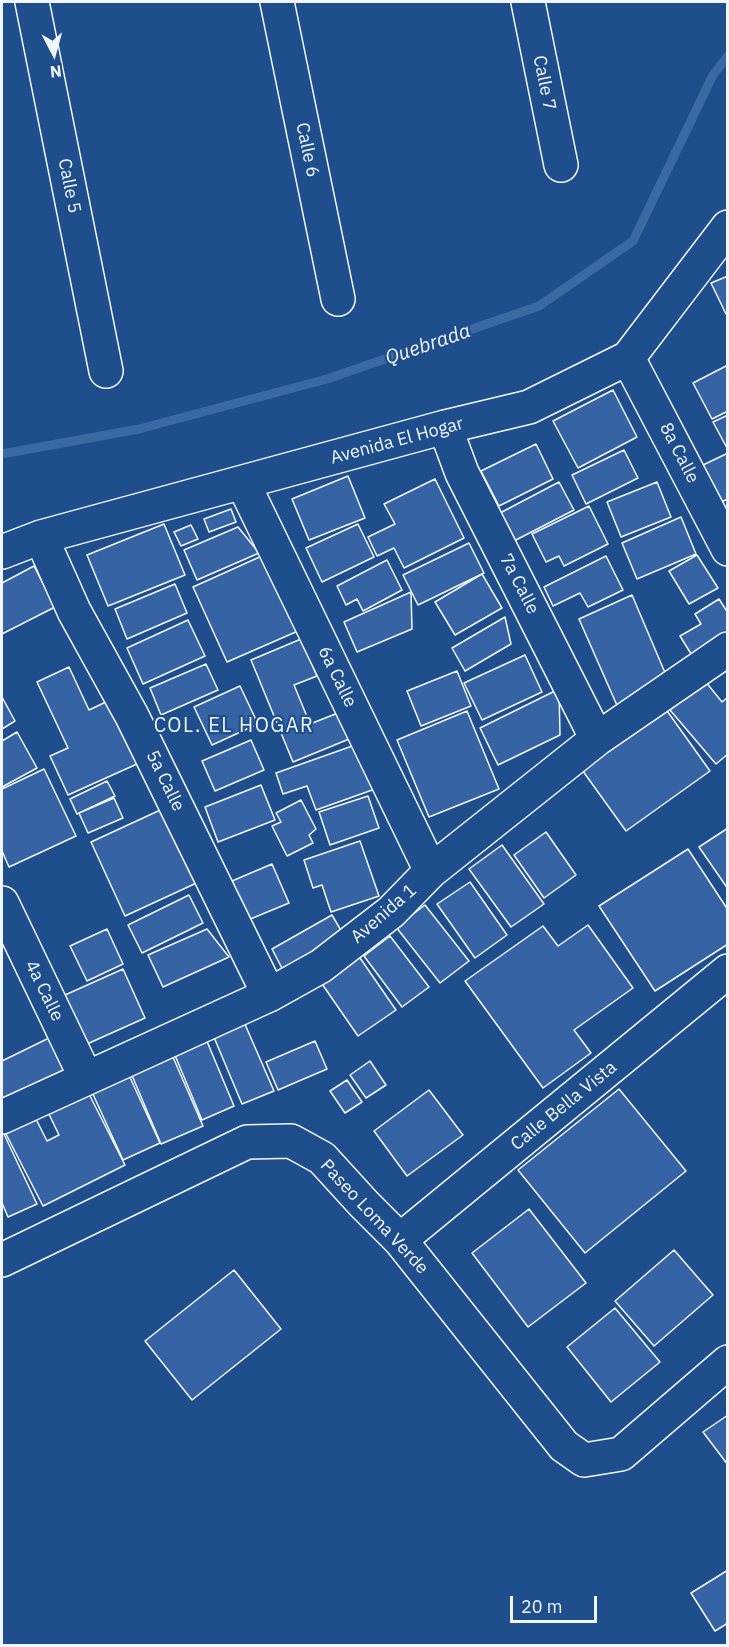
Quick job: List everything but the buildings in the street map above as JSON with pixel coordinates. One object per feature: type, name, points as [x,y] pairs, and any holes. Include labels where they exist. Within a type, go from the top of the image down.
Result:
[{"type":"street","name":"Calle 5","points":[[32,2],[106,371]]},
{"type":"street","name":"Calle 6","points":[[277,2],[338,299]]},
{"type":"street","name":"Calle 7","points":[[528,2],[561,165]]},
{"type":"street","name":"Avenida El Hogar","points":[[2,552],[41,537],[529,406],[628,358],[728,227]]},
{"type":"street","name":"8a Calle","points":[[628,358],[728,549]]},
{"type":"street","name":"7a Calle","points":[[445,427],[462,473],[597,740]]},
{"type":"street","name":"6a Calle","points":[[243,483],[431,871]]},
{"type":"street","name":"5a Calle","points":[[41,537],[74,611],[132,716],[269,995]]},
{"type":"street","name":"Avenida 1","points":[[2,1118],[269,995],[321,966],[391,912],[431,871],[597,740],[728,649]]},
{"type":"street","name":"4a Calle","points":[[2,903],[86,1078]]},
{"type":"street","name":"Calle Bella Vista","points":[[400,1240],[728,971]]},
{"type":"street","name":"Paseo Loma Verde","points":[[2,1260],[247,1142],[291,1141],[322,1158],[400,1240],[564,1446],[584,1460],[621,1454],[728,1362]]},
{"type":"waterway","name":"Quebrada","points":[[2,454],[139,429],[327,379],[539,306],[633,241],[713,75],[728,56]]},
{"type":"district","name":"COL. EL HOGAR","points":[[234,726]]}]
